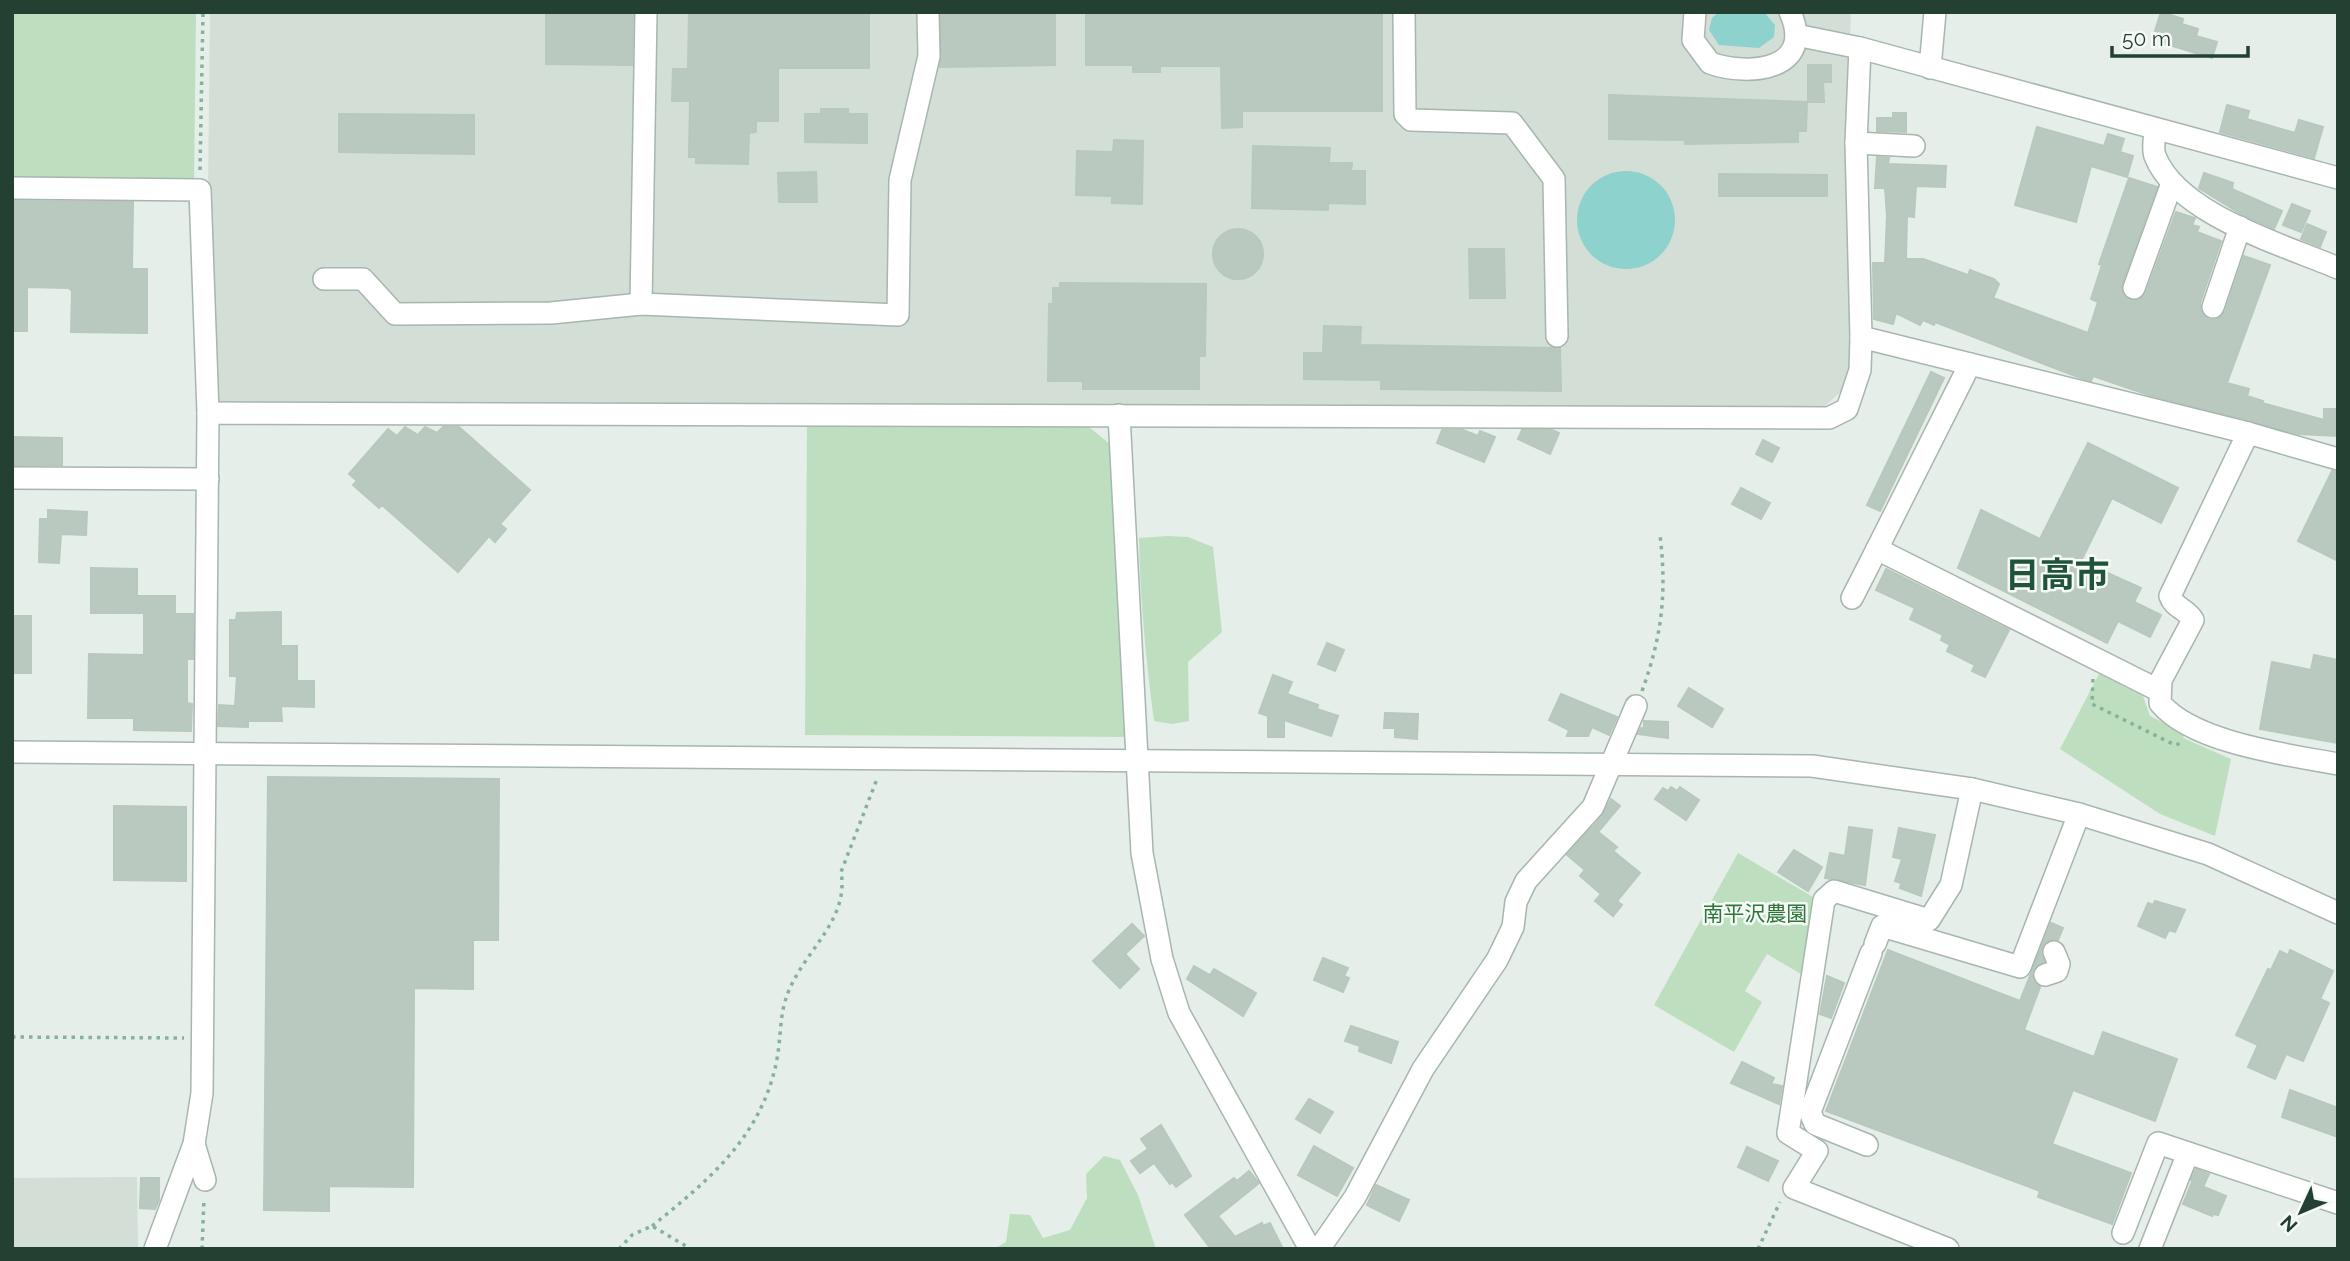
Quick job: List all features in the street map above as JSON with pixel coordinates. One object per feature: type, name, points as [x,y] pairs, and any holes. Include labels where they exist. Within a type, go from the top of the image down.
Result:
[{"type":"street","points":[[641,304],[646,12]]},
{"type":"street","points":[[324,279],[363,279],[395,314],[551,313],[641,304],[898,315],[900,180],[929,56],[928,12]]},
{"type":"street","points":[[1405,12],[1405,114],[1411,120],[1512,123],[1554,179],[1557,336]]},
{"type":"street","points":[[1695,12],[1692,30],[1696,47],[1710,62],[1719,66],[1769,68],[1777,66],[1790,52],[1796,35],[1796,26],[1790,12]]},
{"type":"street","points":[[1930,68],[1935,12]]},
{"type":"street","points":[[1796,35],[1860,48],[2338,178]]},
{"type":"street","points":[[208,413],[1829,418],[1847,409],[1860,370],[1856,144],[1860,48]]},
{"type":"street","points":[[2155,129],[2154,154],[2172,183],[2208,210],[2240,227],[2338,268]]},
{"type":"street","points":[[1856,144],[1914,146]]},
{"type":"street","points":[[2134,288],[2172,183]]},
{"type":"street","points":[[12,188],[200,190],[208,413],[202,1093],[194,1144],[155,1249]]},
{"type":"street","points":[[2213,307],[2240,227]]},
{"type":"street","points":[[1861,338],[2248,433],[2338,459]]},
{"type":"street","points":[[1852,598],[1970,363]]},
{"type":"street","points":[[1119,415],[1136,761],[1142,853],[1151,911],[1179,1013],[1310,1249]]},
{"type":"street","points":[[2248,433],[2170,596],[2173,603],[2189,613],[2193,620],[2161,680],[2158,690],[2160,703],[2171,714],[2227,741],[2338,764]]},
{"type":"street","points":[[12,478],[208,479]]},
{"type":"street","points":[[1877,549],[2158,690]]},
{"type":"street","points":[[1319,1249],[1355,1197],[1423,1069],[1497,960],[1513,927],[1516,902],[1526,881],[1593,807],[1636,706]]},
{"type":"street","points":[[12,752],[1812,766],[1972,789],[2079,814],[2207,854],[2338,913]]},
{"type":"street","points":[[1948,1249],[1794,1188],[1817,1152],[1788,1133],[1824,900],[1834,891],[1930,920],[1951,885],[1972,789]]},
{"type":"street","points":[[2032,971],[2079,814]]},
{"type":"street","points":[[1867,1145],[1815,1124],[1810,1112],[1882,926],[2032,971],[2057,971],[2059,964],[2041,948]]},
{"type":"street","points":[[2123,1233],[2158,1143],[2338,1203]]},
{"type":"street","points":[[194,1144],[205,1180]]},
{"type":"street","points":[[2150,1249],[2188,1153]]},
{"type":"path","points":[[200,190],[203,12]]},
{"type":"path","points":[[1636,706],[1658,647],[1664,597],[1660,535]]},
{"type":"path","points":[[2093,674],[2092,704],[2175,745],[2186,742]]},
{"type":"path","points":[[619,1249],[632,1235],[652,1226],[716,1174],[750,1131],[763,1108],[777,1061],[781,1007],[792,983],[839,910],[844,887],[841,872],[875,785],[876,758]]},
{"type":"path","points":[[12,1037],[203,1038]]},
{"type":"path","points":[[202,1249],[205,1180]]},
{"type":"path","points":[[1758,1249],[1784,1195],[1794,1188]]},
{"type":"path","points":[[652,1226],[691,1249]]},
{"type":"shaded area","points":[[210,12],[1851,12],[1846,153],[1854,363],[1846,387],[1824,407],[217,403],[208,192]]},
{"type":"shaded area","points":[[137,1177],[138,1249],[12,1249],[12,1178]]},
{"type":"green space","points":[[12,12],[196,12],[194,184],[12,177]]},
{"type":"green space","points":[[1085,424],[1109,443],[1126,737],[805,735],[807,425]]},
{"type":"green space","points":[[1188,537],[1213,547],[1222,632],[1188,662],[1189,721],[1172,724],[1154,721],[1144,630],[1139,538]]},
{"type":"green space","points":[[2099,674],[2143,696],[2150,716],[2185,733],[2183,738],[2231,759],[2215,836],[2160,814],[2060,749]]},
{"type":"green space","name":"南平沢農園","points":[[1738,853],[1813,897],[1801,974],[1767,954],[1745,991],[1762,1002],[1734,1052],[1654,1005]]},
{"type":"green space","points":[[1104,1156],[1120,1160],[1138,1195],[1156,1249],[994,1249],[1006,1242],[1010,1214],[1030,1215],[1043,1238],[1070,1230],[1087,1198],[1086,1174]]},
{"type":"water","points":[[1719,12],[1764,12],[1775,25],[1774,37],[1759,48],[1719,45],[1709,30],[1712,18]]},
{"type":"water","points":[[1626,171],[1645,175],[1661,185],[1671,201],[1675,220],[1671,239],[1661,255],[1645,265],[1626,269],[1607,265],[1591,255],[1581,239],[1577,220],[1581,201],[1591,185],[1607,175]]},
{"type":"building","points":[[546,12],[633,12],[632,65],[546,64]]},
{"type":"building","points":[[689,12],[869,12],[869,68],[778,68],[778,121],[756,121],[756,132],[749,133],[748,164],[696,163],[696,157],[689,157],[690,101],[672,101],[673,69],[688,69]]},
{"type":"building","points":[[941,12],[1055,12],[1055,65],[940,67]]},
{"type":"building","points":[[1086,12],[1382,12],[1382,111],[1242,111],[1242,127],[1222,128],[1221,66],[1160,66],[1160,72],[1133,72],[1133,65],[1086,65]]},
{"type":"building","points":[[2161,12],[2183,19],[2182,24],[2198,29],[2196,36],[2217,42],[2212,58],[2163,43],[2166,35],[2155,31]]},
{"type":"building","points":[[1808,65],[1831,65],[1831,82],[1823,82],[1824,102],[1808,102]]},
{"type":"building","points":[[1609,95],[1807,102],[1806,131],[1798,131],[1798,142],[1685,144],[1685,140],[1609,139]]},
{"type":"building","points":[[2227,105],[2249,111],[2247,119],[2295,133],[2299,120],[2323,127],[2314,158],[2220,132]]},
{"type":"building","points":[[821,109],[848,109],[848,114],[867,114],[867,143],[805,142],[805,114],[821,114]]},
{"type":"building","points":[[1893,113],[1906,113],[1906,132],[1877,131],[1877,118],[1893,118]]},
{"type":"building","points":[[339,114],[474,115],[474,154],[339,152]]},
{"type":"building","points":[[2037,127],[2104,146],[2108,134],[2124,139],[2120,152],[2133,156],[2127,177],[2091,166],[2076,222],[2015,205]]},
{"type":"building","points":[[1114,140],[1143,141],[1142,204],[1112,203],[1112,196],[1076,195],[1077,151],[1113,152]]},
{"type":"building","points":[[1253,146],[1330,148],[1329,163],[1352,163],[1351,171],[1365,171],[1365,204],[1328,203],[1328,210],[1252,208]]},
{"type":"building","points":[[1877,157],[1889,158],[1888,164],[1946,166],[1945,187],[1916,186],[1914,217],[1907,216],[1906,259],[1923,259],[1968,275],[1970,270],[1994,279],[1999,284],[1993,298],[2088,333],[2098,302],[2091,299],[2102,265],[2099,264],[2129,178],[2157,187],[2122,284],[2124,296],[2136,301],[2146,293],[2176,212],[2195,218],[2192,225],[2199,227],[2197,232],[2221,241],[2200,303],[2200,310],[2208,319],[2216,320],[2225,312],[2244,256],[2270,265],[2227,383],[2249,389],[2247,396],[2263,401],[2262,403],[2324,420],[2324,409],[2338,409],[2338,436],[2298,434],[2149,395],[2093,376],[2091,381],[1935,322],[1934,325],[1923,320],[1920,325],[1896,313],[1893,324],[1874,319],[1873,263],[1885,263],[1887,216],[1885,188],[1875,188]]},
{"type":"building","points":[[816,172],[817,202],[779,202],[778,173]]},
{"type":"building","points":[[2204,173],[2233,183],[2232,189],[2282,211],[2274,229],[2241,214],[2199,188]]},
{"type":"building","points":[[1719,174],[1827,175],[1827,196],[1719,196]]},
{"type":"building","points":[[12,201],[133,202],[132,269],[147,269],[147,333],[71,332],[72,291],[69,288],[27,287],[27,331],[12,331]]},
{"type":"building","points":[[2292,204],[2310,211],[2301,232],[2283,225]]},
{"type":"building","points":[[2307,224],[2326,232],[2320,247],[2301,239]]},
{"type":"building","points":[[1238,229],[1256,236],[1263,254],[1256,272],[1238,279],[1220,272],[1213,254],[1220,236]]},
{"type":"building","points":[[1469,249],[1504,249],[1505,298],[1470,298]]},
{"type":"building","points":[[1060,283],[1206,284],[1205,356],[1199,356],[1199,389],[1083,389],[1083,381],[1048,381],[1049,304],[1053,304],[1053,288],[1060,288]]},
{"type":"building","points":[[1324,326],[1361,327],[1360,345],[1560,348],[1561,391],[1381,389],[1381,380],[1304,379],[1304,353],[1323,353]]},
{"type":"building","points":[[1931,372],[1944,378],[1880,511],[1867,505]]},
{"type":"building","points":[[405,427],[418,435],[425,427],[437,433],[443,427],[459,427],[530,490],[500,524],[506,529],[495,542],[489,536],[458,572],[382,505],[379,508],[353,485],[357,481],[349,474],[388,429],[397,436]]},
{"type":"building","points":[[1442,430],[1463,430],[1478,436],[1480,431],[1495,437],[1484,462],[1437,443]]},
{"type":"building","points":[[1522,430],[1552,430],[1559,433],[1550,454],[1518,439]]},
{"type":"building","points":[[12,437],[62,438],[62,465],[12,465]]},
{"type":"building","points":[[1763,440],[1779,448],[1772,462],[1756,454]]},
{"type":"building","points":[[2088,443],[2178,488],[2161,523],[2112,498],[2081,561],[2141,588],[2134,602],[2161,615],[2150,637],[2118,621],[2107,643],[1958,568],[1981,510],[2040,539]]},
{"type":"building","points":[[2332,471],[2338,472],[2338,561],[2298,541]]},
{"type":"building","points":[[1741,488],[1770,503],[1761,519],[1732,504]]},
{"type":"building","points":[[48,510],[87,512],[86,535],[61,534],[59,563],[39,562],[40,519],[48,519]]},
{"type":"building","points":[[91,568],[137,569],[137,596],[175,596],[175,614],[193,614],[193,659],[187,659],[187,703],[192,704],[191,731],[134,730],[134,718],[88,718],[89,654],[144,655],[144,613],[91,613]]},
{"type":"building","points":[[1886,569],[2009,630],[1985,677],[1972,671],[1975,665],[1947,651],[1950,645],[1941,640],[1943,635],[1910,619],[1915,608],[1876,590]]},
{"type":"building","points":[[281,612],[281,646],[297,646],[297,681],[314,681],[314,707],[281,706],[282,721],[248,721],[248,727],[218,726],[219,705],[235,706],[237,676],[230,676],[230,620],[236,620],[237,613]]},
{"type":"building","points":[[12,616],[31,616],[31,673],[12,673]]},
{"type":"building","points":[[1327,643],[1344,650],[1335,671],[1318,664]]},
{"type":"building","points":[[2314,655],[2338,660],[2338,743],[2260,729],[2272,662],[2311,670]]},
{"type":"building","points":[[1273,675],[1292,682],[1287,694],[1318,705],[1317,709],[1338,716],[1331,736],[1284,720],[1284,737],[1268,737],[1268,716],[1259,713]]},
{"type":"building","points":[[1689,688],[1723,709],[1712,727],[1678,706]]},
{"type":"building","points":[[1561,694],[1617,717],[1609,735],[1592,727],[1588,736],[1567,736],[1569,730],[1549,720]]},
{"type":"building","points":[[1385,713],[1418,714],[1417,739],[1395,737],[1395,728],[1384,728]]},
{"type":"building","points":[[1644,721],[1668,722],[1668,738],[1638,734],[1641,728],[1644,729]]},
{"type":"building","points":[[268,777],[499,779],[498,940],[473,940],[473,989],[414,988],[413,1187],[329,1186],[329,1211],[264,1210]]},
{"type":"building","points":[[1671,787],[1677,791],[1680,787],[1699,800],[1686,820],[1655,799],[1663,788],[1668,791]]},
{"type":"building","points":[[1611,799],[1620,806],[1599,831],[1593,827]]},
{"type":"building","points":[[114,806],[186,807],[186,881],[114,880]]},
{"type":"building","points":[[1592,827],[1617,847],[1613,851],[1640,873],[1617,901],[1622,905],[1613,916],[1595,901],[1601,894],[1580,876],[1585,870],[1567,855]]},
{"type":"building","points":[[1849,827],[1872,830],[1865,885],[1825,878],[1830,853],[1845,856]]},
{"type":"building","points":[[1899,828],[1935,835],[1921,896],[1900,888],[1901,883],[1895,881],[1902,859],[1893,857]]},
{"type":"building","points":[[1794,850],[1822,867],[1808,891],[1778,872]]},
{"type":"building","points":[[2155,901],[2185,910],[2175,932],[2169,930],[2165,938],[2138,926],[2148,903],[2153,905]]},
{"type":"building","points":[[2051,923],[2063,928],[2058,940],[2050,940],[2043,945],[2044,962],[2032,972],[2033,980],[2040,987],[2024,1030],[2094,1057],[2103,1032],[2177,1059],[2155,1121],[2073,1090],[2052,1144],[2131,1173],[2112,1224],[2038,1197],[2040,1191],[1826,1111],[1888,950],[2020,1001]]},
{"type":"building","points":[[1132,924],[1144,936],[1125,954],[1139,969],[1120,988],[1093,961]]},
{"type":"building","points":[[2290,950],[2333,971],[2320,999],[2329,1003],[2303,1061],[2286,1054],[2275,1079],[2248,1067],[2258,1045],[2236,1035],[2268,969],[2271,970],[2280,951],[2288,955]]},
{"type":"building","points":[[1323,958],[1348,968],[1344,976],[1349,978],[1343,992],[1314,980]]},
{"type":"building","points":[[1194,966],[1210,975],[1214,969],[1256,993],[1243,1016],[1187,979]]},
{"type":"building","points":[[1827,976],[1844,983],[1831,1018],[1820,1014]]},
{"type":"building","points":[[1351,1026],[1398,1042],[1391,1063],[1359,1051],[1360,1046],[1345,1041]]},
{"type":"building","points":[[1742,1062],[1774,1078],[1771,1084],[1782,1086],[1779,1104],[1731,1083]]},
{"type":"building","points":[[2290,1090],[2338,1108],[2338,1137],[2282,1117]]},
{"type":"building","points":[[1309,1099],[1333,1112],[1320,1133],[1296,1119]]},
{"type":"building","points":[[1161,1125],[1191,1176],[1176,1187],[1172,1182],[1170,1184],[1154,1163],[1140,1173],[1131,1161],[1148,1149],[1141,1139]]},
{"type":"building","points":[[1314,1146],[1353,1168],[1337,1196],[1298,1175]]},
{"type":"building","points":[[1747,1147],[1778,1161],[1768,1181],[1738,1167]]},
{"type":"building","points":[[2196,1169],[2209,1174],[2204,1185],[2191,1180]]},
{"type":"building","points":[[1249,1171],[1259,1183],[1218,1216],[1235,1237],[1262,1223],[1263,1226],[1270,1223],[1283,1249],[1211,1249],[1185,1215],[1234,1178],[1237,1181]]},
{"type":"building","points":[[141,1178],[159,1178],[159,1200],[155,1209],[140,1208]]},
{"type":"building","points":[[2192,1182],[2226,1196],[2218,1215],[2212,1216],[2183,1204]]},
{"type":"building","points":[[1376,1185],[1409,1200],[1399,1221],[1367,1205]]},
{"type":"district","name":"日高市","points":[[2057,574]]}]
